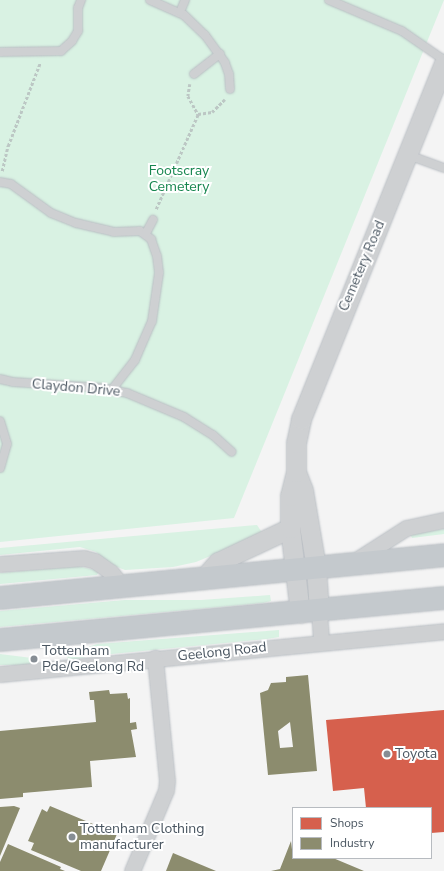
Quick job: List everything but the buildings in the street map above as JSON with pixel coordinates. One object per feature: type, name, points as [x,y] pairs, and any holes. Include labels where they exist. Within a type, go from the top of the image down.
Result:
[{"type":"highway","points":[[0,598],[444,555]]},
{"type":"highway","points":[[0,640],[309,612],[444,598]]},
{"type":"street","name":"Cemetery Road","points":[[305,569],[290,528],[290,496],[296,472],[296,443],[310,392],[444,64]]},
{"type":"street","name":"Cemetery Road","points":[[296,472],[304,490],[305,569],[309,612],[321,642]]},
{"type":"street","points":[[349,564],[406,528],[444,520]]},
{"type":"street","points":[[203,579],[218,562],[290,528]]},
{"type":"street","points":[[0,564],[84,558],[95,561],[111,572],[122,586]]},
{"type":"street","name":"Geelong Road","points":[[0,674],[444,631]]},
{"type":"street","points":[[132,871],[166,790],[167,780],[155,658]]},
{"type":"lane","points":[[0,52],[59,52],[72,42],[79,26],[78,8],[81,0]]},
{"type":"lane","points":[[150,0],[180,12],[205,35],[220,54],[229,74],[230,89]]},
{"type":"lane","points":[[180,12],[185,0]]},
{"type":"lane","points":[[329,0],[402,30],[444,60]]},
{"type":"lane","points":[[194,74],[220,54]]},
{"type":"lane","points":[[408,155],[444,168]]},
{"type":"lane","points":[[1,182],[11,184],[47,210],[76,223],[100,230],[138,230],[146,233],[152,243],[158,263],[152,321],[135,360],[112,389]]},
{"type":"lane","points":[[146,233],[153,220]]},
{"type":"lane","name":"Claydon Drive","points":[[1,382],[112,389],[146,399],[178,414],[213,435],[232,452]]},
{"type":"lane","points":[[0,420],[7,444],[0,468]]},
{"type":"path","points":[[1,182],[4,158],[44,53]]},
{"type":"path","points":[[194,74],[188,96],[198,114]]},
{"type":"path","points":[[198,114],[212,112],[230,89]]},
{"type":"path","points":[[153,220],[198,114]]},
{"type":"green space","name":"Footscray Cemetery","points":[[0,0],[444,0],[234,518],[0,542]]},
{"type":"green space","points":[[257,525],[263,534],[196,562],[173,567],[125,570],[112,565],[96,552],[80,547],[0,555],[0,548]]},
{"type":"green space","points":[[444,529],[444,534],[412,538],[410,534]]},
{"type":"green space","points":[[78,566],[99,571],[97,575],[0,584],[0,573]]},
{"type":"green space","points":[[270,595],[271,601],[263,603],[0,627],[0,611],[125,600],[201,600]]},
{"type":"green space","points":[[279,630],[279,637],[267,639],[91,656],[68,661],[67,654],[97,644]]},
{"type":"green space","points":[[0,654],[32,658],[33,665],[0,665]]},
{"type":"place","name":"Tottenham Pde/Geelong Rd","points":[[34,659]]},
{"type":"place","name":"Toyota","points":[[387,754]]},
{"type":"place","name":"Tottenham Clothing manufacturer","points":[[72,837]]}]
